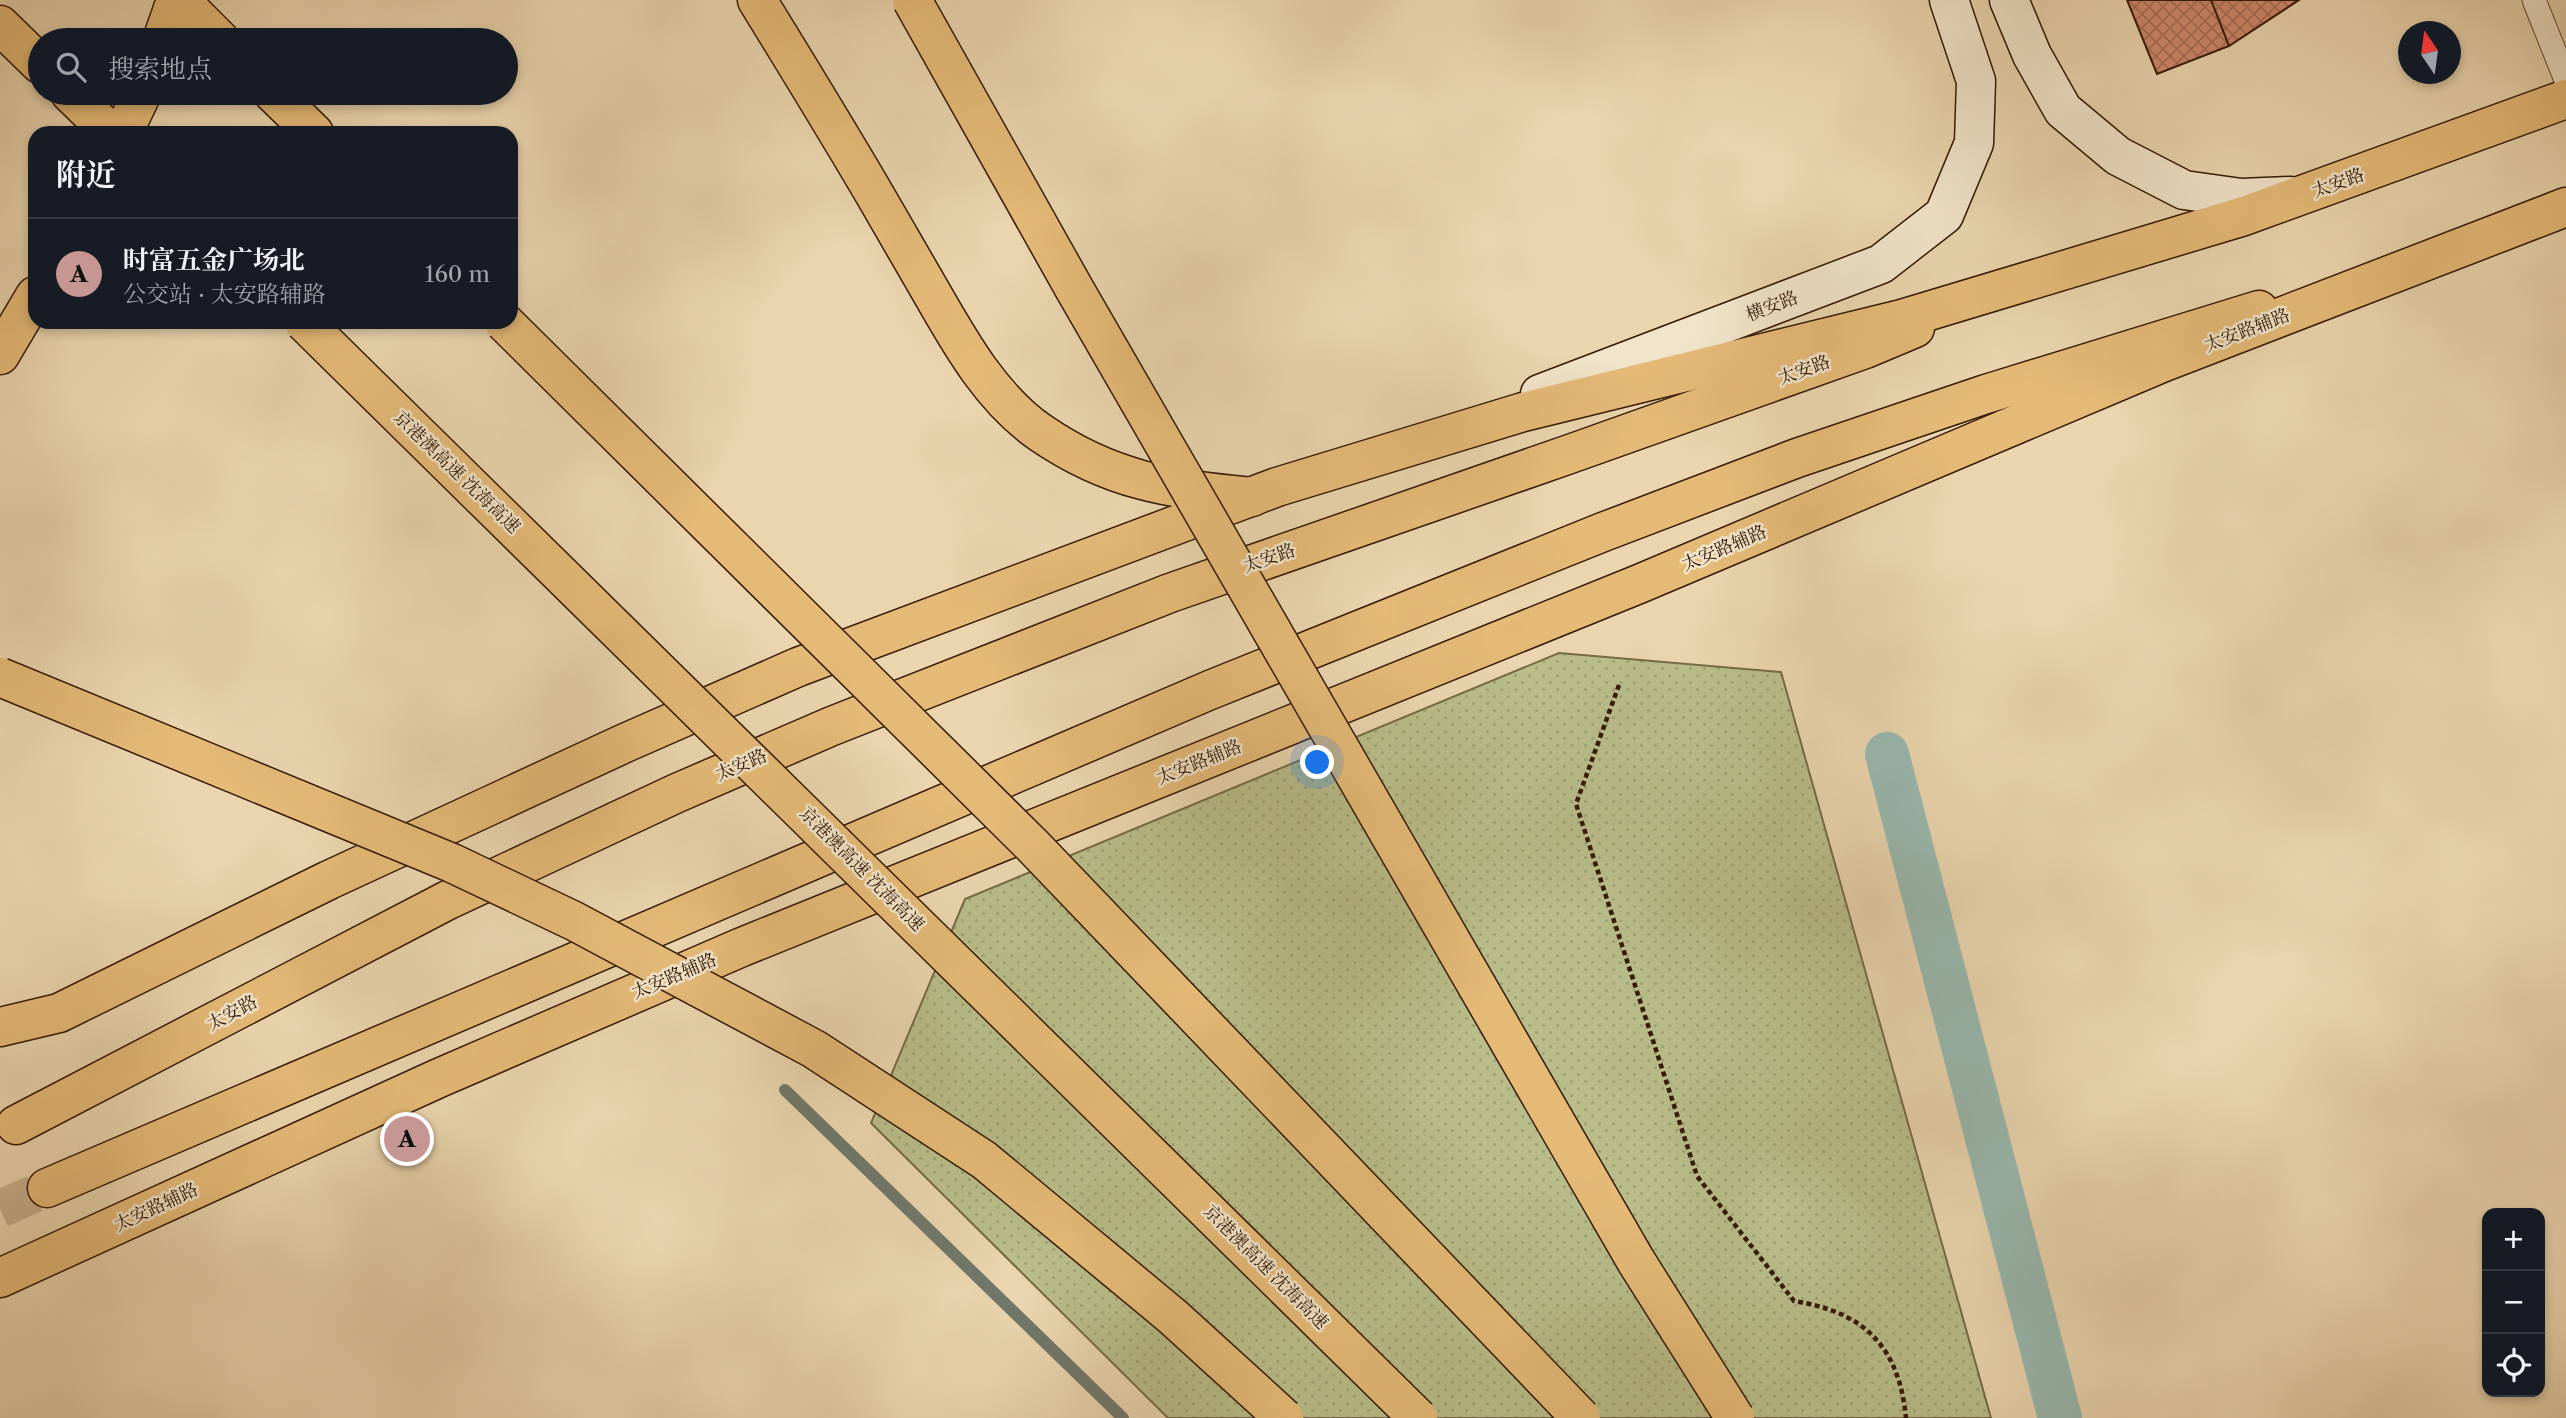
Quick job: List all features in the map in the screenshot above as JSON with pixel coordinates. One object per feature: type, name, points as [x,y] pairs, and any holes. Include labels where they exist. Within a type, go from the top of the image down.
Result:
[{"type":"main road","points":[[167,28],[178,0],[207,28]]},
{"type":"main road","points":[[757,0],[969,358],[1002,398],[1040,432],[1083,457],[1131,478],[1181,490],[1251,497]]},
{"type":"main road","points":[[912,0],[1075,290],[1629,1249],[1735,1418]]},
{"type":"main road","name":"横安路","points":[[1378,456],[1881,264],[1944,215],[1974,143],[1976,93],[1976,81],[1949,0]]},
{"type":"main road","points":[[2009,0],[2032,55],[2063,110],[2118,156],[2184,190],[2241,198],[2303,196]]},
{"type":"main road","points":[[0,24],[28,52]]},
{"type":"main road","name":"太安路","points":[[16,1125],[448,900],[677,793],[832,726],[1170,593],[1864,349],[2057,271],[2244,216],[2566,99]]},
{"type":"main road","points":[[82,105],[104,126]]},
{"type":"main road","points":[[126,126],[136,105]]},
{"type":"main road","points":[[285,105],[307,126]]},
{"type":"main road","points":[[47,1188],[1210,690],[1603,532],[1797,458],[1986,394],[2201,326],[2407,268],[2566,207]]},
{"type":"main road","name":"太安路辅路","points":[[6,1274],[426,1083],[742,947],[1639,584],[2164,362],[2407,268]]},
{"type":"main road","points":[[0,1043],[341,874],[612,748],[798,667],[1251,497],[1378,456],[1523,412],[1902,319],[2057,271]]},
{"type":"main road","points":[[0,355],[28,308]]},
{"type":"main road","name":"京港澳高速 沈海高速","points":[[311,329],[1419,1418]]},
{"type":"main road","points":[[512,329],[1032,845],[1581,1418]]},
{"type":"main road","points":[[0,677],[452,863],[574,921],[814,1049],[984,1160],[1172,1316],[1284,1418]]},
{"type":"main road","points":[[0,1027],[59,1013]]},
{"type":"lane","points":[[2534,0],[2566,80]]},
{"type":"path","points":[[1619,685],[1576,804],[1697,1176],[1794,1301],[1822,1305],[1847,1315],[1869,1331],[1886,1352],[1897,1372],[1904,1395],[1906,1418]]},
{"type":"green space","points":[[1559,653],[1781,672],[1991,1418],[1168,1418],[871,1123],[965,899]]},
{"type":"building","points":[[2127,0],[2211,0],[2229,46],[2157,74]]},
{"type":"building","points":[[2211,0],[2299,0],[2229,46]]},
{"type":"waterway","points":[[1887,754],[2060,1418]]},
{"type":"waterway","points":[[785,1090],[1123,1418]]},
{"type":"tunnel","points":[[0,1209],[47,1188]]},
{"type":"place","name":"时富五金广场北","points":[[407,1139]]}]
